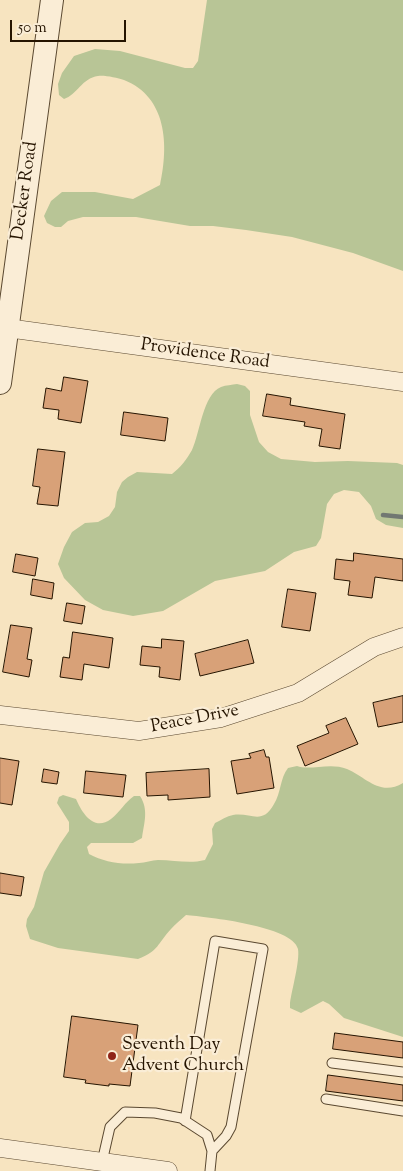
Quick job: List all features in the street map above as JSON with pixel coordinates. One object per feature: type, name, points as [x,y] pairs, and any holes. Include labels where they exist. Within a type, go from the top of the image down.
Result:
[{"type":"street","name":"Decker Road","points":[[0,383],[52,0]]},
{"type":"street","name":"Providence Road","points":[[8,328],[403,382]]},
{"type":"street","name":"Peace Drive","points":[[0,715],[139,731],[221,718],[298,693],[374,647],[403,637]]},
{"type":"street","points":[[0,1148],[168,1171]]},
{"type":"lane","points":[[185,1121],[215,941],[263,949],[231,1126],[226,1136],[212,1151]]},
{"type":"lane","points":[[332,1063],[403,1072]]},
{"type":"lane","points":[[326,1099],[403,1111]]},
{"type":"lane","points":[[102,1162],[110,1127],[125,1112],[155,1113],[181,1118],[207,1135],[212,1151],[210,1171]]},
{"type":"green space","points":[[207,0],[403,0],[403,271],[353,253],[292,237],[246,230],[213,226],[190,226],[136,217],[83,217],[68,221],[61,227],[55,227],[47,223],[44,216],[51,201],[62,192],[95,192],[133,199],[160,185],[163,170],[164,139],[162,124],[157,110],[149,98],[138,88],[124,80],[98,76],[92,77],[69,97],[64,99],[59,95],[58,84],[62,73],[74,56],[95,49],[120,51],[185,68],[193,68],[198,61]]},
{"type":"green space","points":[[237,384],[245,386],[250,391],[250,415],[259,442],[268,452],[281,459],[315,462],[397,463],[403,465],[403,528],[386,525],[376,519],[371,506],[359,492],[344,490],[334,494],[327,504],[321,538],[316,546],[294,552],[265,571],[215,581],[163,611],[133,616],[103,610],[85,600],[64,578],[58,564],[72,532],[85,523],[98,522],[109,516],[115,507],[117,492],[122,482],[128,477],[137,472],[172,474],[175,472],[192,450],[210,397],[221,387]]},
{"type":"green space","points":[[297,766],[308,768],[341,767],[380,787],[395,787],[403,783],[403,1037],[344,1018],[323,1001],[301,1013],[290,1008],[298,961],[298,949],[293,941],[281,934],[248,924],[186,915],[154,950],[138,959],[58,948],[30,939],[26,926],[27,919],[34,907],[44,872],[69,831],[69,822],[57,803],[59,797],[63,795],[76,799],[85,815],[94,822],[99,823],[111,819],[134,796],[140,796],[143,801],[145,822],[142,838],[133,843],[91,843],[87,847],[89,854],[95,857],[126,864],[158,860],[199,861],[205,860],[213,844],[212,829],[215,823],[233,815],[256,817],[265,815],[270,811],[276,800],[285,772],[288,768]]},
{"type":"building","points":[[64,377],[88,381],[81,423],[58,419],[59,410],[43,408],[46,388],[61,391]]},
{"type":"building","points":[[267,394],[291,398],[290,405],[345,414],[340,449],[319,446],[322,429],[304,426],[305,422],[263,416]]},
{"type":"building","points":[[124,412],[168,418],[165,441],[121,435]]},
{"type":"building","points":[[38,449],[65,452],[58,506],[37,504],[40,487],[33,486]]},
{"type":"building","points":[[354,553],[403,559],[403,581],[375,577],[372,598],[348,595],[350,581],[334,579],[336,559],[353,561]]},
{"type":"building","points":[[16,554],[38,558],[35,576],[13,572]]},
{"type":"building","points":[[33,579],[54,583],[52,599],[31,595]]},
{"type":"building","points":[[288,589],[316,593],[310,631],[282,627]]},
{"type":"building","points":[[67,603],[85,606],[82,624],[64,621]]},
{"type":"building","points":[[11,625],[32,628],[27,659],[32,660],[29,677],[3,672]]},
{"type":"building","points":[[73,632],[113,638],[109,668],[84,664],[82,680],[60,677],[63,657],[69,658]]},
{"type":"building","points":[[162,639],[184,641],[180,680],[159,677],[160,667],[140,665],[142,646],[161,648]]},
{"type":"building","points":[[248,640],[254,663],[200,676],[195,654]]},
{"type":"building","points":[[403,696],[403,722],[378,727],[373,703]]},
{"type":"building","points":[[346,718],[358,744],[305,766],[297,746],[329,733],[326,726]]},
{"type":"building","points":[[264,750],[266,757],[269,757],[274,788],[237,794],[231,761],[251,758],[249,754]]},
{"type":"building","points":[[0,758],[19,761],[12,805],[0,803]]},
{"type":"building","points":[[44,769],[59,772],[57,784],[42,782]]},
{"type":"building","points":[[209,769],[210,797],[168,800],[168,795],[147,796],[146,773]]},
{"type":"building","points":[[86,771],[126,775],[123,797],[84,793]]},
{"type":"building","points":[[0,873],[24,877],[21,896],[0,893]]},
{"type":"building","points":[[72,1016],[138,1025],[130,1086],[85,1083],[86,1080],[64,1077]]},
{"type":"building","points":[[335,1033],[403,1042],[403,1058],[333,1049]]},
{"type":"building","points":[[328,1075],[403,1085],[403,1101],[326,1091]]},
{"type":"waterway","points":[[383,515],[403,517]]},
{"type":"place","name":"Seventh Day Advent Church","points":[[112,1056]]}]
